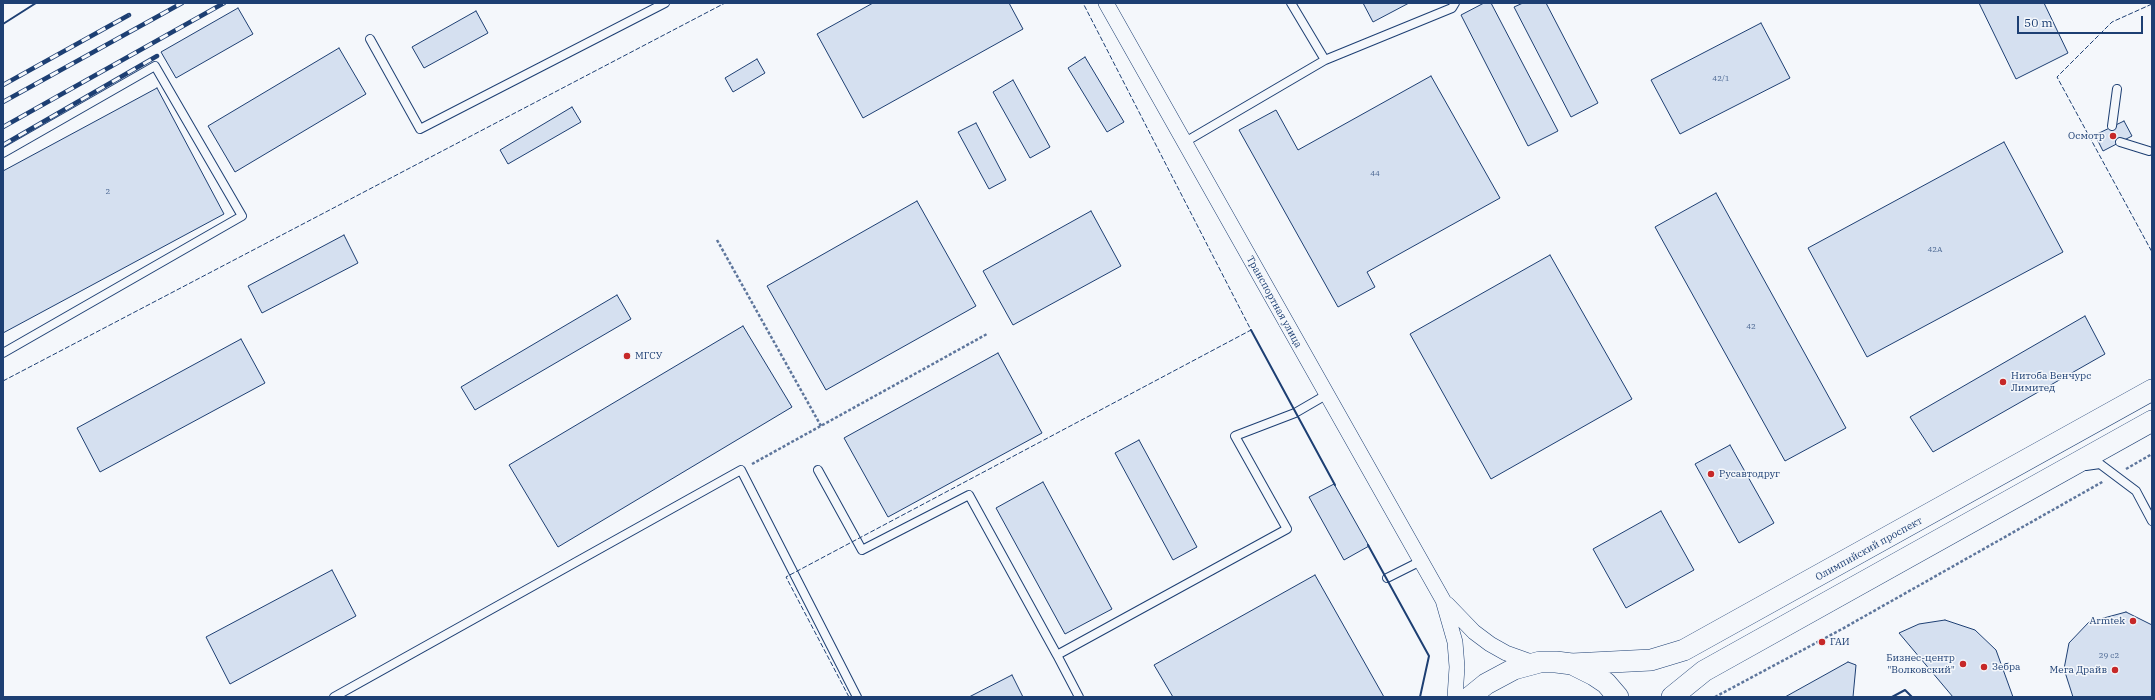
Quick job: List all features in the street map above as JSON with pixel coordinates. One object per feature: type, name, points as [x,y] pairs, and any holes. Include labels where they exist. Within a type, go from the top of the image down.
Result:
[{"type":"main road","name":"Олимпийский проспект","points":[[1572,664],[1651,660],[1684,650],[2152,390]]},
{"type":"main road","points":[[1672,697],[1704,671],[2152,421]]},
{"type":"main road","points":[[1470,697],[1500,675],[1534,663],[1556,662],[1572,664],[1594,674],[1618,697]]},
{"type":"street","name":"Транспортная улица","points":[[1106,3],[1443,600],[1455,642],[1457,668],[1455,697]]},
{"type":"street","name":"Транспортная улица","points":[[1443,600],[1474,632],[1490,644],[1506,653],[1534,663]]},
{"type":"lane","points":[[370,39],[420,129],[665,3]]},
{"type":"lane","points":[[1291,3],[1324,60]]},
{"type":"lane","points":[[1185,142],[1324,60],[1452,8],[1455,3]]},
{"type":"lane","points":[[3,153],[154,66],[242,216],[3,353]]},
{"type":"lane","points":[[2115,123],[2117,89]]},
{"type":"lane","points":[[2125,141],[2149,151]]},
{"type":"lane","points":[[1057,655],[1287,529],[1235,436],[1295,413],[1326,395]]},
{"type":"lane","points":[[2067,468],[2100,464],[2136,491],[2152,521]]},
{"type":"lane","points":[[334,697],[741,470],[857,697]]},
{"type":"lane","points":[[818,470],[862,550],[969,495],[1079,697]]},
{"type":"lane","points":[[1387,578],[1421,561]]},
{"type":"path","points":[[717,240],[821,426]]},
{"type":"path","points":[[741,470],[987,334]]},
{"type":"path","points":[[1715,697],[1842,629],[2152,454]]},
{"type":"building","points":[[873,3],[1009,3],[1023,29],[863,118],[817,34]]},
{"type":"building","points":[[1363,3],[1409,3],[1373,22]]},
{"type":"building","points":[[1484,3],[1491,3],[1558,131],[1528,146],[1461,15]]},
{"type":"building","points":[[1523,3],[1546,3],[1598,103],[1571,117],[1514,7]]},
{"type":"building","points":[[1979,3],[2044,3],[2068,53],[2016,79]]},
{"type":"building","points":[[238,8],[253,34],[176,78],[161,52]]},
{"type":"building","points":[[476,11],[488,33],[424,68],[412,47]]},
{"type":"building","points":[[1761,23],[1790,78],[1680,134],[1651,80]]},
{"type":"building","points":[[339,48],[366,94],[235,172],[208,126]]},
{"type":"building","points":[[1085,57],[1124,122],[1107,132],[1068,68]]},
{"type":"building","points":[[757,59],[765,73],[733,92],[725,78]]},
{"type":"building","points":[[1431,76],[1500,198],[1367,272],[1375,287],[1338,307],[1239,130],[1276,110],[1298,150]]},
{"type":"building","points":[[1013,80],[1050,147],[1030,158],[993,92]]},
{"type":"building","points":[[157,88],[224,214],[3,333],[3,171]]},
{"type":"building","points":[[572,107],[581,122],[508,164],[500,150]]},
{"type":"building","name":"Осмотр","points":[[2124,121],[2132,136],[2103,151],[2095,135]]},
{"type":"building","points":[[976,123],[1006,180],[989,189],[958,132]]},
{"type":"building","points":[[2004,142],[2063,252],[1867,357],[1808,248]]},
{"type":"building","points":[[1716,193],[1846,428],[1785,461],[1655,227]]},
{"type":"building","points":[[917,201],[976,306],[826,390],[767,286]]},
{"type":"building","points":[[1091,211],[1121,266],[1013,325],[983,271]]},
{"type":"building","points":[[344,235],[358,263],[262,313],[248,286]]},
{"type":"building","points":[[1550,255],[1632,399],[1491,479],[1410,334]]},
{"type":"building","points":[[617,295],[631,319],[475,410],[461,387]]},
{"type":"building","points":[[2085,316],[2105,354],[1933,452],[1910,417]]},
{"type":"building","points":[[743,326],[792,407],[558,547],[509,465]]},
{"type":"building","points":[[241,339],[265,383],[100,472],[77,428]]},
{"type":"building","points":[[998,353],[1042,433],[888,517],[844,438]]},
{"type":"building","points":[[1139,440],[1197,547],[1173,560],[1115,453]]},
{"type":"building","points":[[1730,445],[1774,523],[1739,543],[1695,464]]},
{"type":"building","points":[[1043,482],[1112,609],[1065,634],[996,508]]},
{"type":"building","points":[[1334,484],[1369,546],[1344,560],[1309,497]]},
{"type":"building","points":[[1661,511],[1694,570],[1626,608],[1593,549]]},
{"type":"building","points":[[332,570],[356,616],[230,684],[206,637]]},
{"type":"building","points":[[1315,575],[1384,697],[1173,697],[1154,665]]},
{"type":"building","points":[[2126,612],[2152,625],[2152,697],[2073,697],[2064,669],[2069,643],[2089,622]]},
{"type":"building","name":"Бизнес-центр \"Волковский\"","points":[[1945,620],[1975,630],[1996,650],[2013,697],[1953,697],[1899,633],[1919,624]]},
{"type":"building","points":[[1848,662],[1856,665],[1853,697],[1785,697]]},
{"type":"building","points":[[1012,675],[1023,697],[969,697]]},
{"type":"railway","points":[[3,102],[182,3]]},
{"type":"railway","points":[[3,127],[224,3]]},
{"type":"railway","points":[[3,85],[129,15]]},
{"type":"railway","points":[[3,145],[157,56]]},
{"type":"fence","points":[[3,381],[725,3]]},
{"type":"fence","points":[[849,697],[786,577],[1251,330],[1083,3]]},
{"type":"fence","points":[[2152,4],[2112,22],[2057,77],[2152,252]]},
{"type":"wall","points":[[3,24],[36,3]]},
{"type":"wall","points":[[1251,330],[1335,485]]},
{"type":"wall","points":[[1368,545],[1429,656],[1420,697]]},
{"type":"wall","points":[[1892,697],[1905,690],[1912,697]]},
{"type":"place","name":"Осмотр","points":[[2113,136]]},
{"type":"place","name":"МГСУ","points":[[627,356]]},
{"type":"place","name":"Нитоба Венчурс Лимитед","points":[[2003,382]]},
{"type":"place","name":"Русавтодруг","points":[[1711,474]]},
{"type":"place","name":"Armtek","points":[[2133,621]]},
{"type":"place","name":"ГАИ","points":[[1822,642]]},
{"type":"place","name":"Бизнес-центр \"Волковский\"","points":[[1963,664]]},
{"type":"place","name":"Зебра","points":[[1984,667]]},
{"type":"place","name":"Мега Драйв","points":[[2115,670]]}]
